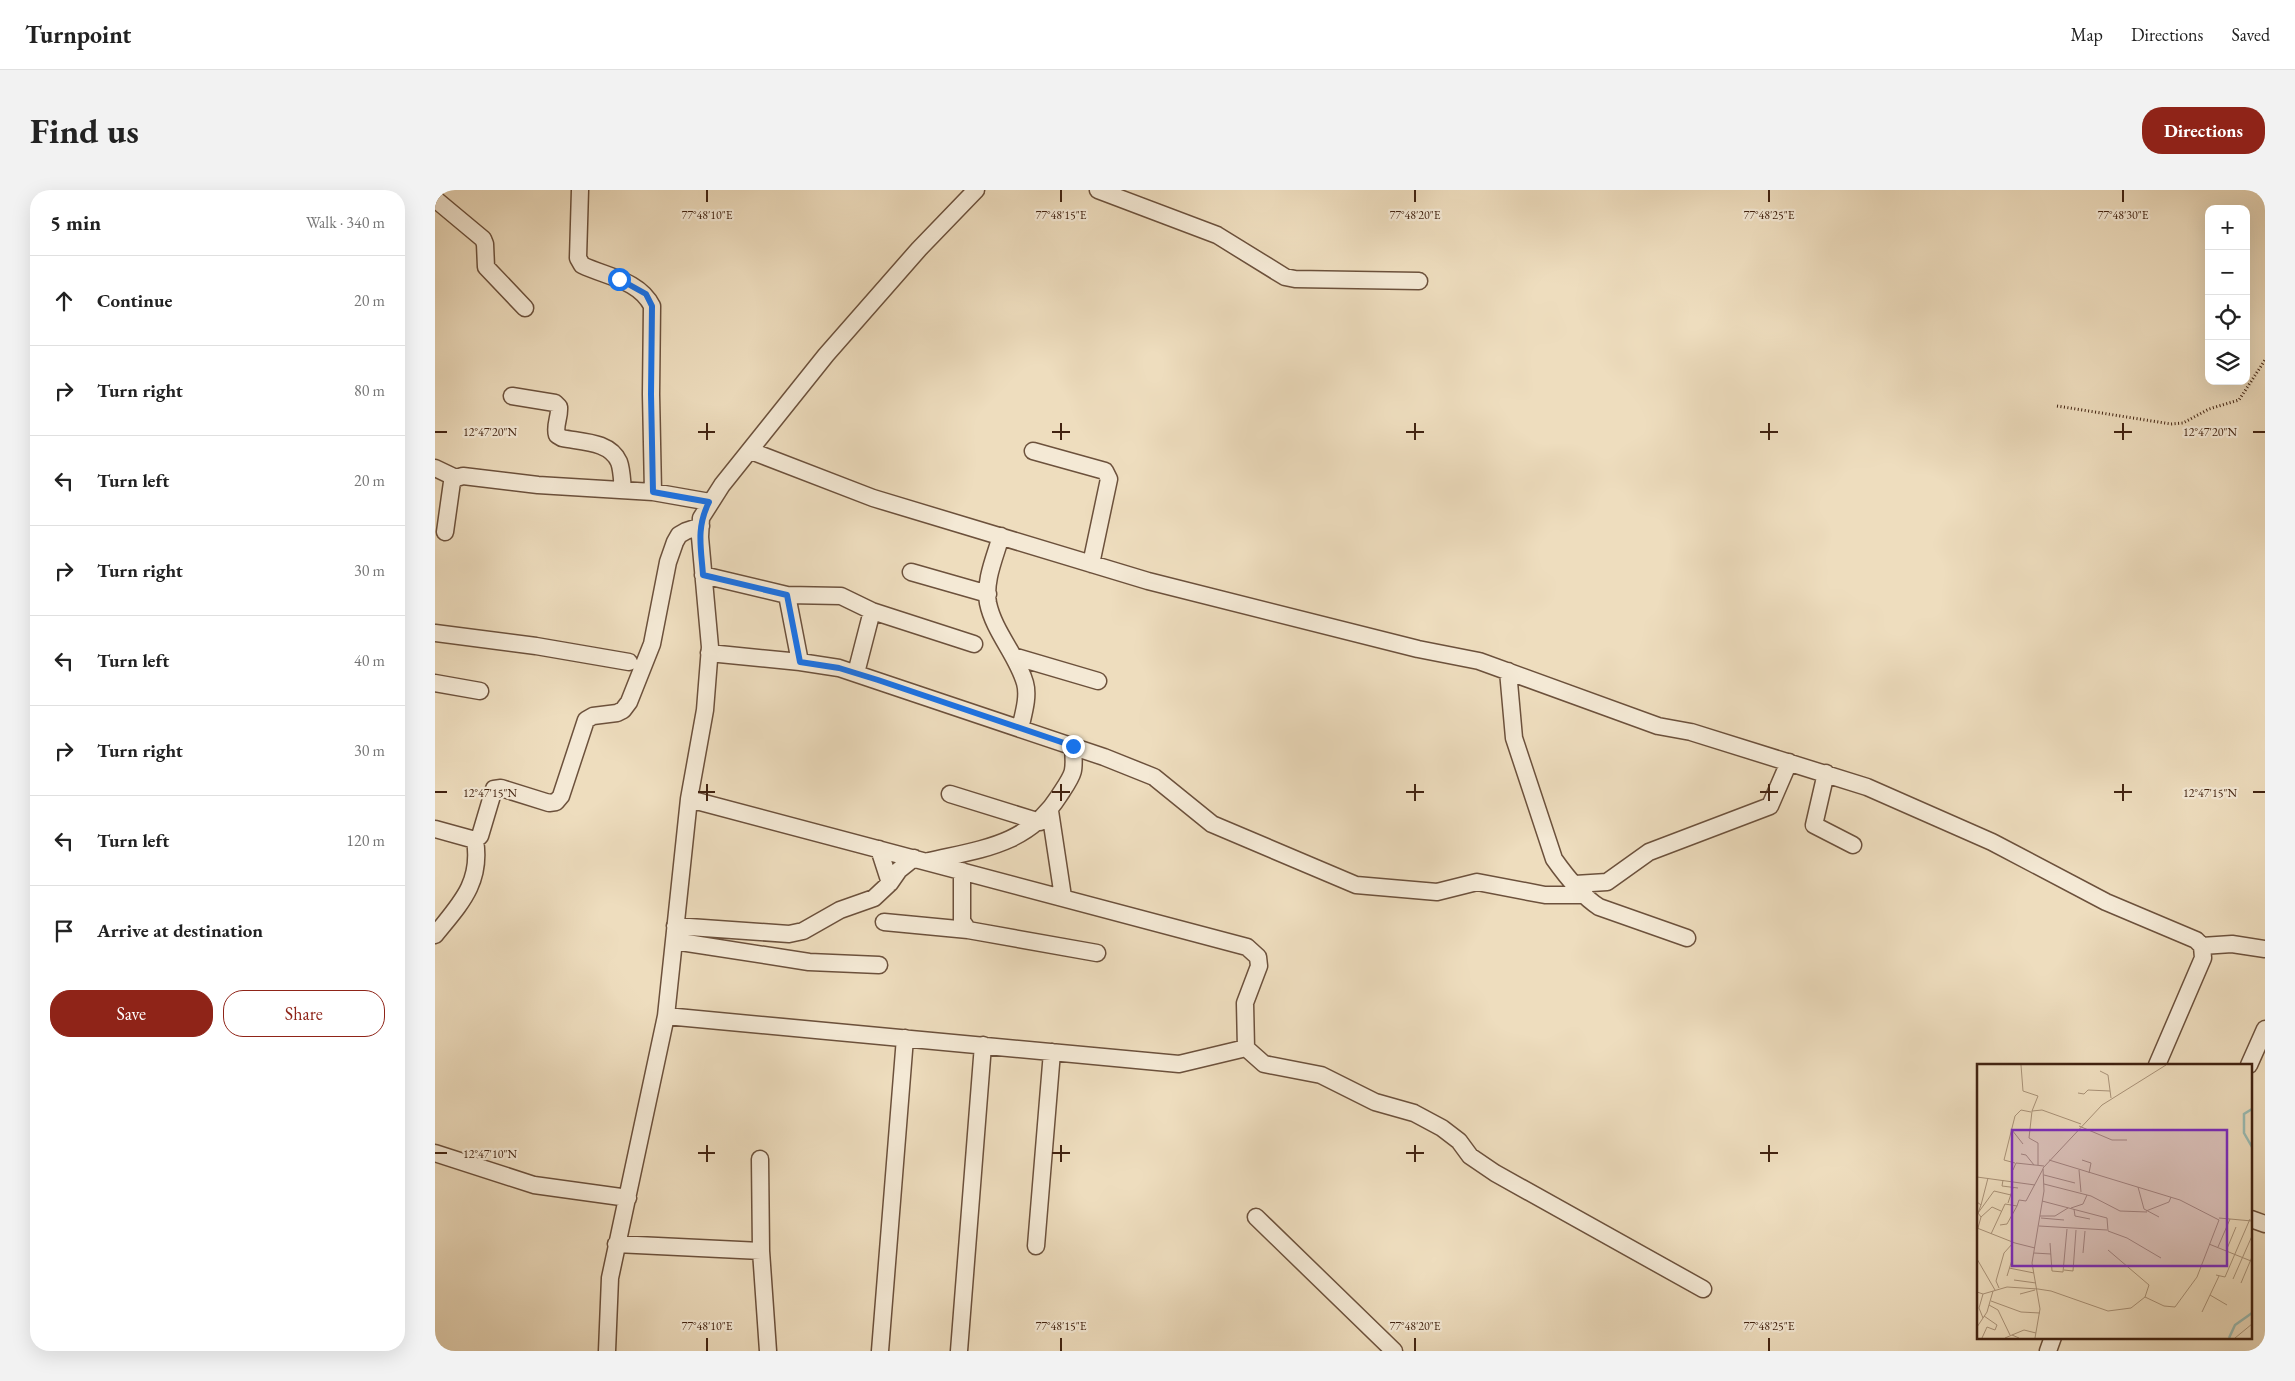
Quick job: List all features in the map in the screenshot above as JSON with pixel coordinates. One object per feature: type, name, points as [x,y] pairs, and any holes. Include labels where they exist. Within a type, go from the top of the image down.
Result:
[{"type":"street","points":[[581,190],[579,258],[582,265],[631,285],[646,294],[652,306],[653,492]]},
{"type":"street","points":[[607,1351],[610,1278],[666,1016],[689,799],[705,710],[709,653],[701,518],[709,502],[826,355],[919,249],[976,190]]},
{"type":"street","points":[[1098,190],[1119,196],[1217,235],[1285,277],[1295,279],[1419,281]]},
{"type":"street","points":[[435,199],[483,239],[486,267],[525,308]]},
{"type":"street","points":[[512,396],[555,403],[559,407],[555,430],[557,435],[562,438],[601,445],[613,454],[619,462],[623,490]]},
{"type":"street","points":[[751,451],[873,498],[1091,564],[1148,581],[1418,649],[1479,661],[1658,726],[1691,732],[1867,787],[1992,842],[2106,902],[2188,936],[2202,946],[2232,944],[2265,949]]},
{"type":"street","points":[[1033,451],[1105,471],[1108,474],[1109,479],[1091,564]]},
{"type":"street","points":[[435,468],[456,478]]},
{"type":"street","points":[[445,532],[452,482],[456,478],[463,476],[538,485],[653,492],[709,502]]},
{"type":"street","points":[[475,840],[480,836],[494,789],[501,788],[549,803],[556,802],[561,796],[586,720],[593,716],[617,713],[623,710],[629,702],[652,644],[668,562],[675,542],[679,535],[701,526]]},
{"type":"street","points":[[1001,536],[987,583],[988,602],[995,624],[1013,656],[1025,684],[1025,704],[1020,728]]},
{"type":"street","points":[[911,572],[988,594]]},
{"type":"street","points":[[703,575],[787,595],[841,596],[872,611],[974,644]]},
{"type":"street","points":[[787,595],[800,662]]},
{"type":"street","points":[[856,673],[872,611]]},
{"type":"street","points":[[435,633],[629,662]]},
{"type":"street","points":[[709,653],[839,668],[1104,757],[1154,777],[1212,824],[1356,885],[1437,892],[1477,882],[1545,895],[1607,882],[1649,852],[1770,806],[1789,762]]},
{"type":"street","points":[[1013,656],[1098,681]]},
{"type":"street","points":[[1508,671],[1514,738],[1554,859],[1580,889],[1599,907],[1687,938]]},
{"type":"street","points":[[436,688],[479,691]]},
{"type":"street","points":[[1073,746],[1075,771]]},
{"type":"street","points":[[675,933],[789,934],[803,931],[840,910],[874,898],[890,883],[899,870],[920,860],[990,847],[1015,837],[1045,816],[1075,771],[1104,757]]},
{"type":"street","points":[[1826,774],[1814,825],[1853,846]]},
{"type":"street","points":[[950,794],[1045,816]]},
{"type":"street","points":[[689,799],[1247,947],[1258,957],[1259,966],[1245,1003],[1246,1048],[1264,1064],[1321,1075],[1375,1102],[1414,1112],[1442,1128],[1459,1141],[1470,1156],[1495,1173],[1703,1289]]},
{"type":"street","points":[[1045,816],[1063,897]]},
{"type":"street","points":[[435,829],[475,840]]},
{"type":"street","points":[[435,935],[468,892],[477,866],[475,840]]},
{"type":"street","points":[[879,849],[890,883]]},
{"type":"street","points":[[962,871],[962,921],[968,930]]},
{"type":"street","points":[[884,922],[968,930],[1097,953]]},
{"type":"street","points":[[675,933],[809,962],[879,965]]},
{"type":"street","points":[[2157,1064],[2203,958],[2202,946]]},
{"type":"street","points":[[666,1016],[1179,1064],[1246,1048]]},
{"type":"street","points":[[2249,1064],[2265,1028]]},
{"type":"street","points":[[880,1351],[905,1038]]},
{"type":"street","points":[[959,1351],[983,1046]]},
{"type":"street","points":[[1036,1246],[1052,1052]]},
{"type":"street","points":[[436,1158],[534,1185],[628,1198]]},
{"type":"street","points":[[760,1159],[761,1251],[768,1351]]},
{"type":"street","points":[[1256,1218],[1394,1351]]},
{"type":"street","points":[[616,1244],[761,1251]]},
{"type":"street","points":[[2048,1351],[2053,1338]]},
{"type":"path","points":[[2057,406],[2171,424],[2183,423],[2209,409],[2239,400],[2265,360]]},
{"type":"route","points":[[619,279],[646,294],[652,306],[653,492],[709,502],[701,518],[700,537],[703,575],[787,595],[800,662],[839,668],[1073,746]]}]
